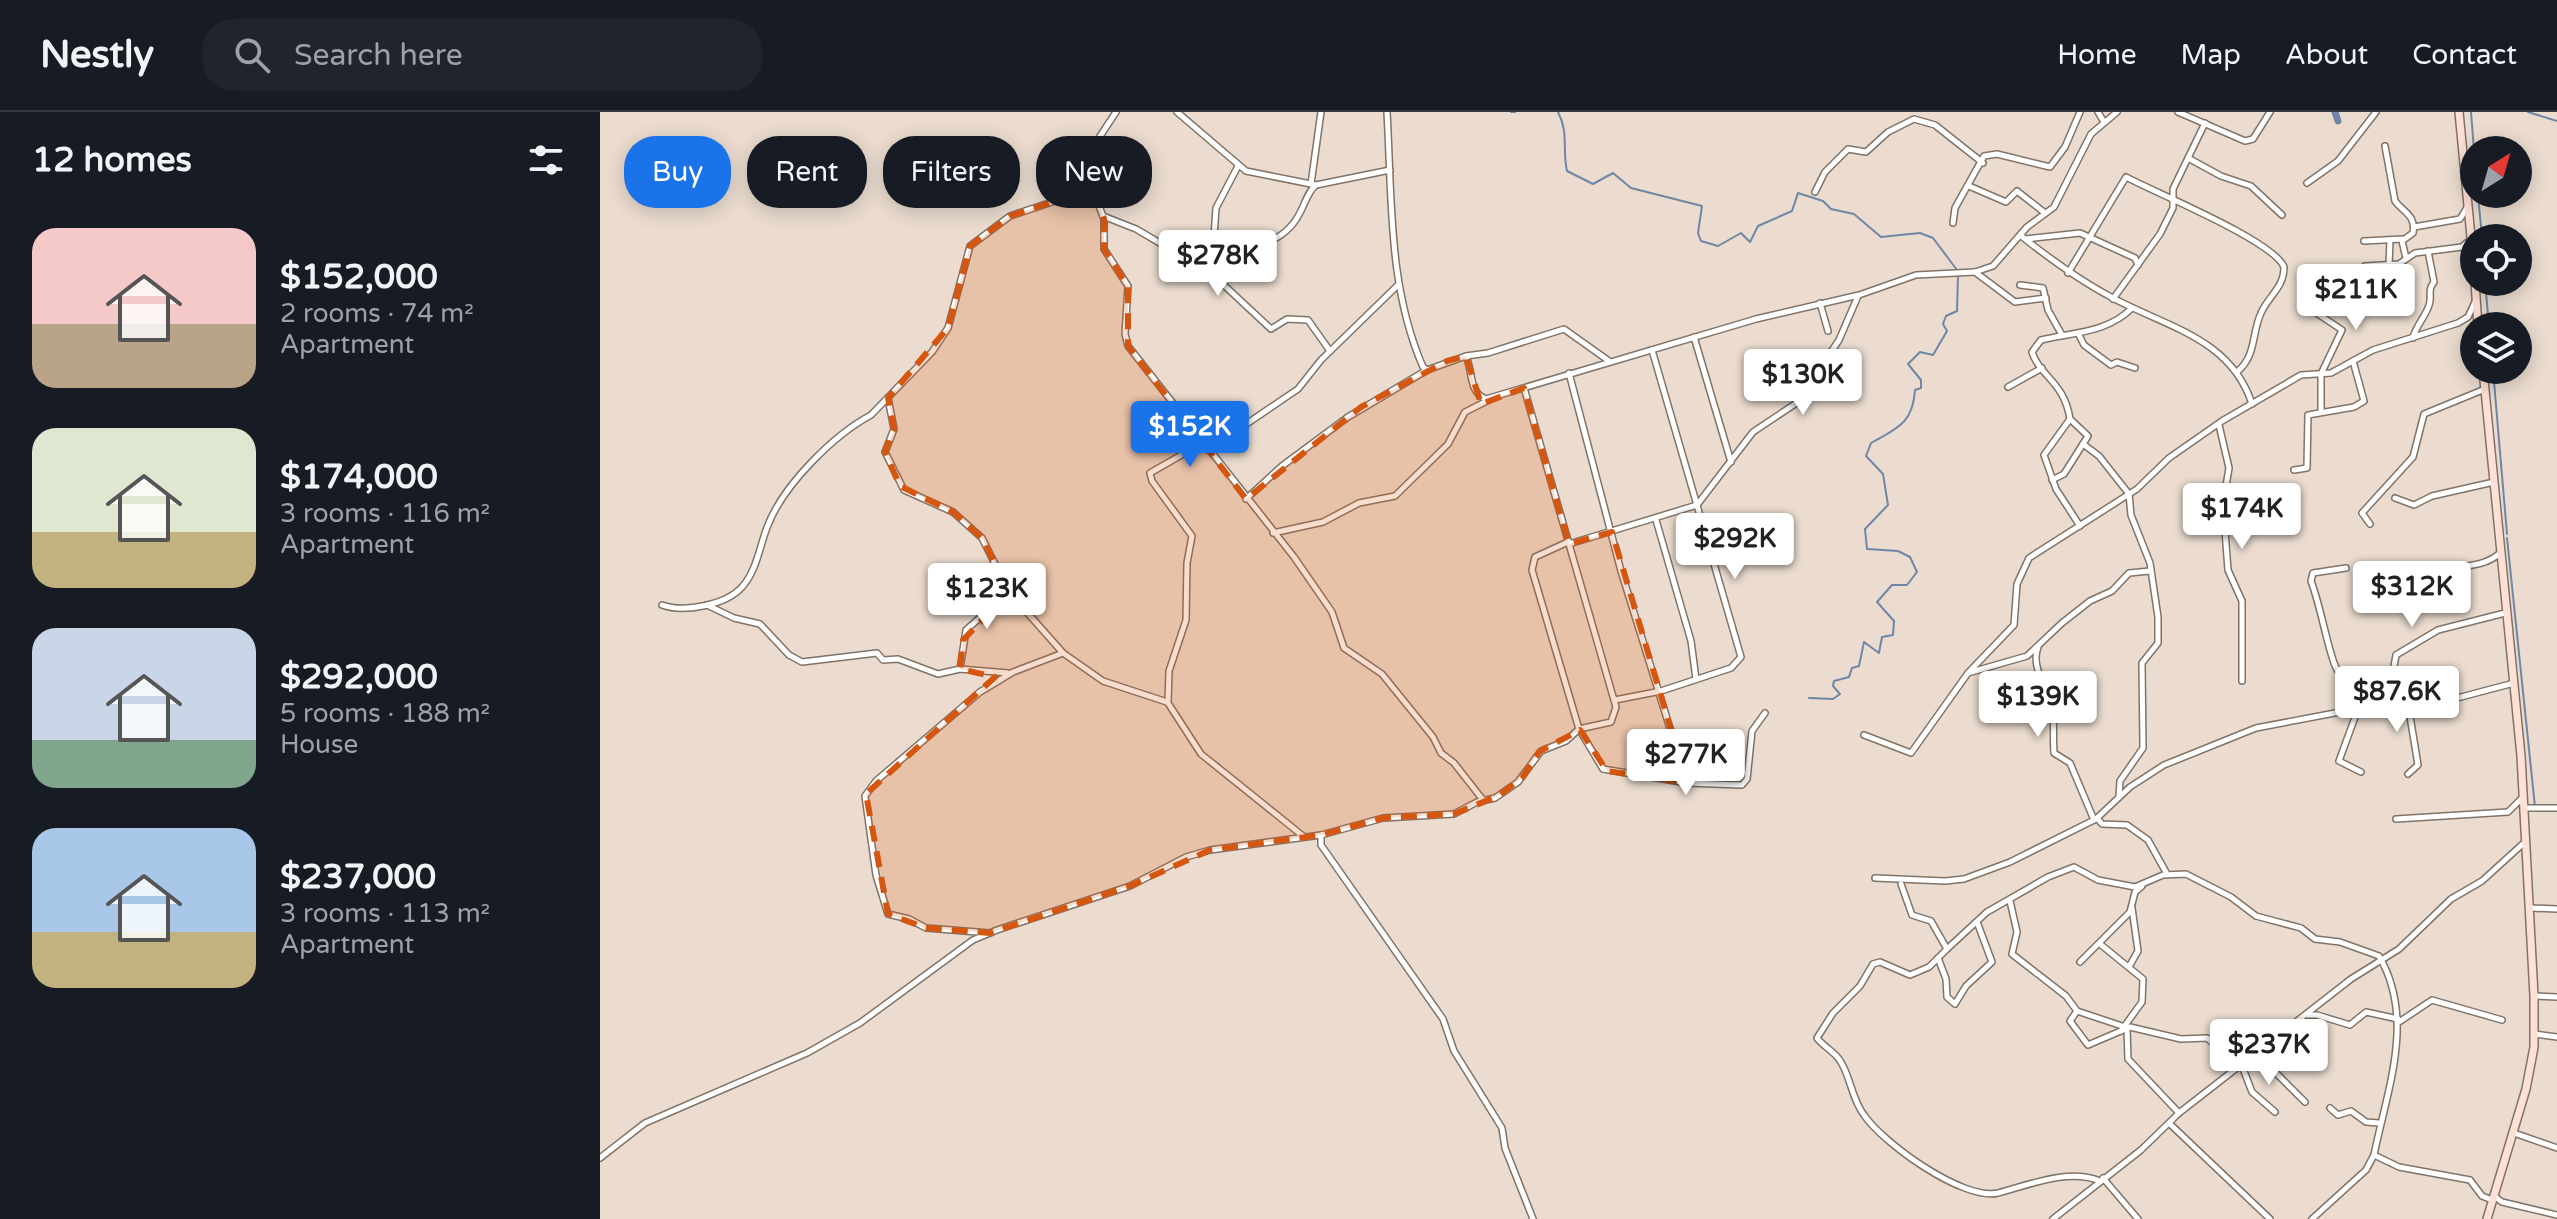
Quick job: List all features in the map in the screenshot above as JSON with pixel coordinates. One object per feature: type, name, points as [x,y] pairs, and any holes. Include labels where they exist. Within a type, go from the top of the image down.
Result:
[{"type":"main road","points":[[2459,112],[2461,136]]},
{"type":"main road","points":[[2476,296],[2477,312]]},
{"type":"main road","points":[[2484,384],[2505,613],[2515,683],[2527,840],[2534,996],[2534,1034],[2526,1089],[2487,1219]]},
{"type":"street","points":[[1100,136],[1116,112]]},
{"type":"street","points":[[1177,112],[1238,166],[1259,176],[1313,186],[1390,170]]},
{"type":"street","points":[[1212,270],[1283,234],[1299,220],[1313,186],[1321,112]]},
{"type":"street","points":[[1387,112],[1398,285],[1406,321],[1427,370]]},
{"type":"street","points":[[1953,223],[1955,208],[1983,163],[1984,156],[1997,154],[2050,167],[2065,147],[2080,112]]},
{"type":"street","points":[[2098,112],[2104,122]]},
{"type":"street","points":[[1272,533],[1323,522],[1359,503],[1395,496],[1448,444],[1465,412],[1490,399],[1694,337],[1859,295],[1916,275],[1975,272],[1993,266],[2060,199],[2091,134],[2117,112]]},
{"type":"street","points":[[2178,112],[2249,141],[2270,112]]},
{"type":"street","points":[[2307,183],[2338,161],[2376,112]]},
{"type":"street","points":[[1815,192],[1825,172],[1848,149],[1866,152],[1888,132],[1914,119],[1935,125],[1983,163]]},
{"type":"street","points":[[2113,299],[2160,234],[2170,198],[2205,123]]},
{"type":"street","points":[[2364,241],[2403,239],[2411,235],[2414,227],[2410,213],[2395,201],[2385,146]]},
{"type":"street","points":[[2188,158],[2221,176],[2251,186],[2282,215]]},
{"type":"street","points":[[1212,270],[1216,208],[1238,166]]},
{"type":"street","points":[[2068,273],[2126,177],[2219,220],[2274,254],[2284,267],[2281,285],[2261,313],[2249,361],[2237,372]]},
{"type":"street","points":[[1969,186],[2008,203],[2017,191],[2045,213]]},
{"type":"street","points":[[662,605],[695,608],[742,588],[753,570],[775,511],[819,452],[857,421],[871,415],[932,352],[948,328],[970,246],[1010,216],[1036,207]]},
{"type":"street","points":[[1100,208],[1104,249],[1128,286],[1125,334],[1128,346],[1332,612],[1344,648],[1382,674],[1433,737],[1441,753],[1454,763],[1483,801]]},
{"type":"street","points":[[2414,227],[2460,219],[2466,208]]},
{"type":"street","points":[[1103,216],[1136,229],[1212,270],[1271,329],[1287,319],[1308,320],[1330,351]]},
{"type":"street","points":[[2023,237],[2080,233],[2135,258],[2138,266]]},
{"type":"street","points":[[2023,237],[2068,273],[2113,299],[2204,341],[2228,360],[2255,402]]},
{"type":"street","points":[[2403,239],[2406,258]]},
{"type":"street","points":[[2388,265],[2390,240]]},
{"type":"street","points":[[2365,266],[2399,264],[2406,258],[2428,251],[2460,247]]},
{"type":"street","points":[[2413,339],[2416,324],[2430,302],[2429,288],[2434,282],[2428,251]]},
{"type":"street","points":[[1975,272],[2015,302],[2046,298]]},
{"type":"street","points":[[1208,450],[1298,389],[1330,351],[1398,285]]},
{"type":"street","points":[[2020,285],[2041,286],[2048,310],[2062,335]]},
{"type":"street","points":[[1765,713],[1752,731],[1744,784],[1687,783],[1607,771],[1579,729],[1532,565],[1539,554],[1569,543],[1656,520],[1697,505],[1753,432],[1798,402],[1839,340],[1859,295]]},
{"type":"street","points":[[1864,735],[1911,753],[1968,673],[2015,624],[2017,584],[2027,561],[2129,494],[2169,458],[2218,424],[2301,375],[2336,371],[2373,350],[2458,323],[2468,317],[2476,301]]},
{"type":"street","points":[[1820,303],[1828,331]]},
{"type":"street","points":[[2052,480],[2064,474],[2088,434],[2070,419],[2060,387],[2034,357],[2035,346],[2041,340],[2113,324],[2132,308]]},
{"type":"street","points":[[2312,310],[2342,330],[2321,374],[2321,412]]},
{"type":"street","points":[[1246,499],[1282,466],[1355,412],[1427,370],[1564,329],[1609,361]]},
{"type":"street","points":[[2078,333],[2084,345],[2111,365],[2117,362],[2135,368]]},
{"type":"street","points":[[1694,337],[1731,463]]},
{"type":"street","points":[[1614,700],[1661,691],[1734,667],[1741,657],[1652,350]]},
{"type":"street","points":[[1466,356],[1477,394],[1490,399]]},
{"type":"street","points":[[2294,470],[2307,468],[2307,417],[2354,407],[2364,401],[2353,361]]},
{"type":"street","points":[[2008,387],[2042,368]]},
{"type":"street","points":[[1569,373],[1612,532],[1687,783]]},
{"type":"street","points":[[600,1158],[645,1123],[807,1053],[860,1023],[973,940],[1130,886],[1198,854],[1321,835],[1383,818],[1444,817],[1495,798],[1518,782],[1539,753],[1566,741],[1579,729],[1611,722],[1617,713],[1614,700],[1524,388]]},
{"type":"street","points":[[2370,524],[2362,513],[2413,457],[2424,414],[2485,389]]},
{"type":"street","points":[[888,398],[894,429],[885,452],[900,486],[906,492],[953,512],[982,538],[1009,592],[1063,653],[1103,681],[1168,703]]},
{"type":"street","points":[[2070,419],[2044,455],[2052,480],[2080,526]]},
{"type":"street","points":[[2218,424],[2229,468],[2223,504],[2228,570],[2242,601],[2242,681]]},
{"type":"street","points":[[1204,442],[1150,473],[1152,481],[1192,536],[1187,563],[1186,620],[1169,669],[1168,703],[1201,754],[1319,843],[1443,1019],[1454,1051],[1497,1118],[1533,1219]]},
{"type":"street","points":[[2083,444],[2099,456],[2129,494],[2131,515],[2150,571],[2158,617],[2158,640],[2142,663],[2143,748],[2120,781],[2119,797]]},
{"type":"street","points":[[2395,498],[2414,505],[2432,496],[2494,482]]},
{"type":"street","points":[[1656,520],[1691,641],[1696,679]]},
{"type":"street","points":[[2417,578],[2435,570],[2490,560],[2500,553]]},
{"type":"street","points":[[2346,568],[2313,573],[2311,581],[2334,661],[2342,682],[2354,694],[2358,708],[2339,761],[2361,772]]},
{"type":"street","points":[[1968,673],[2017,659],[2039,646],[2090,601],[2112,591],[2129,573],[2150,571]]},
{"type":"street","points":[[960,669],[966,630],[1009,592]]},
{"type":"street","points":[[705,604],[734,618],[760,624],[789,655],[802,662],[877,653],[883,660],[898,659],[938,674],[960,669],[1013,672]]},
{"type":"street","points":[[2387,706],[2396,655],[2438,630],[2505,613]]},
{"type":"street","points":[[2039,646],[2036,656],[2053,712],[2054,753],[2071,765],[2096,819],[2105,825],[2127,825],[2148,840],[2168,875]]},
{"type":"street","points":[[990,933],[926,928],[909,919],[888,914],[876,875],[865,796],[876,781],[980,692],[1013,672],[1063,653]]},
{"type":"street","points":[[1875,878],[1964,879],[2010,862],[2096,819],[2119,797],[2164,765],[2195,749],[2256,728],[2515,683]]},
{"type":"street","points":[[1159,699],[1166,694]]},
{"type":"street","points":[[2408,704],[2418,761],[2417,768],[2408,774]]},
{"type":"street","points":[[2396,819],[2508,812],[2524,796]]},
{"type":"street","points":[[2525,808],[2557,808]]},
{"type":"street","points":[[1319,843],[1321,835]]},
{"type":"street","points":[[2053,1219],[2170,1124],[2179,1113],[2381,958],[2399,949],[2451,899],[2482,881],[2527,840]]},
{"type":"street","points":[[2138,1219],[2101,1179],[2081,1175],[1996,1194],[1960,1187],[1892,1147],[1864,1116],[1850,1093],[1839,1060],[1817,1038],[1833,1013],[1860,986],[1873,964],[1880,962],[1910,975],[1926,969],[1987,912],[2048,877],[2074,867],[2098,880],[2143,885]]},
{"type":"street","points":[[2130,965],[2138,951],[2132,907],[2135,892],[2143,885],[2168,875],[2192,876],[2256,916],[2301,928],[2315,939],[2340,942],[2381,958]]},
{"type":"street","points":[[1901,884],[1912,915],[1931,921],[1947,949]]},
{"type":"street","points":[[2010,901],[2017,932],[2012,954],[2066,996],[2077,1011],[2127,1028],[2181,1039],[2207,1038],[2213,1043],[2244,1039],[2266,1049]]},
{"type":"street","points":[[2080,962],[2132,907]]},
{"type":"street","points":[[2531,908],[2557,909]]},
{"type":"street","points":[[1938,958],[1946,979],[1947,997],[1955,1004],[1966,986],[1992,962],[1977,922]]},
{"type":"street","points":[[2077,1011],[2070,1021],[2090,1046],[2127,1028],[2140,1007],[2143,979],[2130,965],[2100,944]]},
{"type":"street","points":[[2312,1219],[2366,1170],[2374,1155],[2379,1123],[2392,1079],[2398,1020],[2381,958]]},
{"type":"street","points":[[2534,996],[2557,997]]},
{"type":"street","points":[[2307,1016],[2317,1015],[2350,1025],[2365,1012],[2398,1020],[2432,1000],[2502,1020]]},
{"type":"street","points":[[2127,1028],[2128,1059],[2179,1113]]},
{"type":"street","points":[[2534,1034],[2557,1037]]},
{"type":"street","points":[[2258,1055],[2305,1102]]},
{"type":"street","points":[[2242,1066],[2252,1092],[2275,1112]]},
{"type":"street","points":[[2330,1108],[2338,1115],[2351,1111],[2366,1122],[2379,1123]]},
{"type":"street","points":[[2170,1124],[2270,1219]]},
{"type":"street","points":[[2514,1133],[2557,1148]]},
{"type":"street","points":[[2374,1155],[2399,1167],[2470,1180],[2482,1196],[2557,1215]]},
{"type":"highlighted area","points":[[1076,173],[1094,193],[1104,219],[1104,249],[1128,286],[1128,346],[1246,499],[1361,407],[1447,361],[1466,356],[1481,404],[1524,388],[1569,544],[1612,532],[1687,783],[1607,771],[1580,730],[1540,751],[1522,778],[1498,796],[1454,814],[1383,818],[1321,835],[1210,850],[1130,886],[990,933],[926,928],[888,914],[866,794],[995,677],[960,669],[963,640],[1009,592],[982,538],[953,512],[900,486],[885,452],[894,429],[888,398],[948,328],[970,246],[1010,216],[1058,200]]},
{"type":"waterway","points":[[1558,112],[1563,127],[1567,171],[1593,184],[1613,173],[1631,188],[1702,206],[1698,233],[1701,241],[1718,246],[1741,233],[1750,242],[1758,226],[1792,211],[1798,193],[1823,201],[1831,209],[1854,214],[1881,237],[1920,233],[1933,238],[1957,270]]},
{"type":"waterway","points":[[2335,112],[2338,121]]},
{"type":"waterway","points":[[2471,112],[2473,136]]},
{"type":"waterway","points":[[2528,112],[2557,121]]},
{"type":"waterway","points":[[2479,208],[2481,224]]},
{"type":"waterway","points":[[1809,698],[1833,699],[1840,694],[1833,686],[1834,681],[1849,677],[1852,668],[1859,666],[1864,642],[1879,653],[1882,637],[1893,635],[1894,621],[1877,602],[1892,585],[1907,585],[1917,572],[1910,557],[1898,551],[1867,549],[1865,529],[1888,505],[1883,474],[1866,456],[1871,443],[1902,424],[1911,411],[1915,390],[1921,388],[1921,380],[1908,364],[1920,352],[1933,355],[1947,331],[1943,324],[1946,316],[1957,311],[1958,276]]},
{"type":"waterway","points":[[2486,296],[2488,312]]},
{"type":"waterway","points":[[2494,384],[2507,534]]},
{"type":"waterway","points":[[2507,538],[2535,807]]}]
